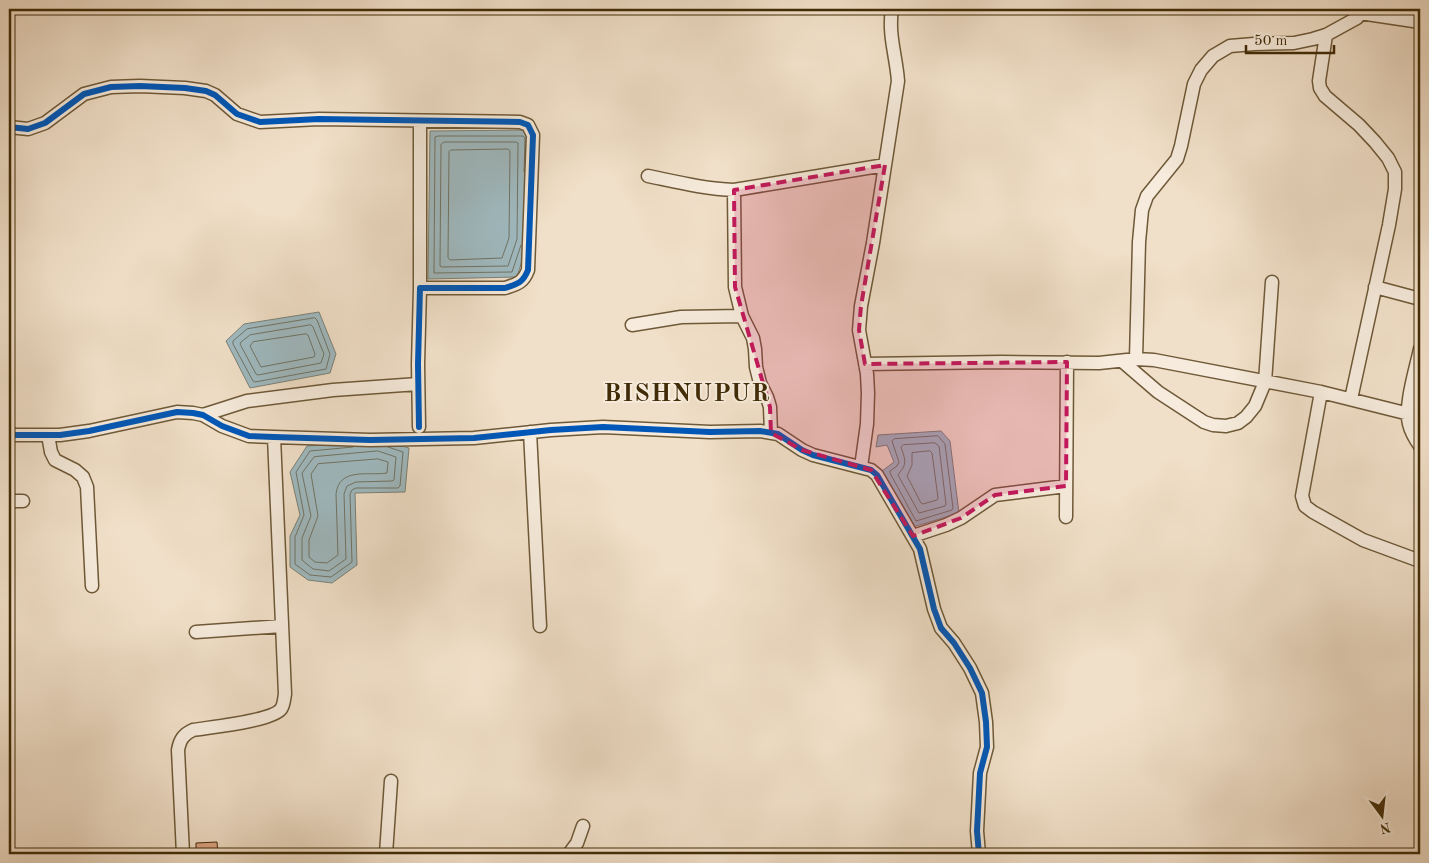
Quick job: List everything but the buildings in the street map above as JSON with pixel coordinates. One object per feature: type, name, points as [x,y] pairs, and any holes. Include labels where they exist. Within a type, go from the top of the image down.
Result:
[{"type":"street","points":[[861,467],[867,424],[868,393],[859,330],[861,306],[873,243],[898,81],[890,24],[892,9]]},
{"type":"street","points":[[1136,359],[1139,242],[1142,210],[1147,196],[1177,159],[1194,84],[1201,70],[1214,56],[1230,46],[1294,43],[1326,35],[1357,18],[1362,11],[1420,22]]},
{"type":"street","points":[[1326,35],[1319,81],[1320,88],[1325,96],[1358,125],[1384,152],[1394,172],[1395,189],[1389,225],[1351,399]]},
{"type":"street","points":[[9,127],[28,129],[45,123],[84,94],[111,87],[140,86],[206,91],[215,95],[236,114],[260,122],[319,119],[520,122],[528,125],[533,135],[528,270],[525,278],[516,284],[504,288],[420,288]]},
{"type":"street","points":[[419,427],[420,121]]},
{"type":"street","points":[[648,176],[695,186],[734,190],[885,165]]},
{"type":"street","points":[[734,190],[735,287],[742,316],[753,338],[760,384],[770,407],[771,433]]},
{"type":"street","points":[[1122,361],[1158,392],[1204,422],[1226,426],[1238,423],[1255,406],[1265,382],[1272,282]]},
{"type":"street","points":[[1375,287],[1420,299]]},
{"type":"street","points":[[632,325],[682,317],[742,316]]},
{"type":"street","points":[[1420,349],[1408,414],[1408,424],[1420,446]]},
{"type":"street","points":[[865,364],[1154,360],[1321,392],[1408,414]]},
{"type":"street","points":[[1066,362],[1066,517]]},
{"type":"street","points":[[203,415],[247,401],[333,390],[418,384]]},
{"type":"street","points":[[1321,392],[1302,496],[1305,506],[1312,512],[1363,540],[1420,561]]},
{"type":"street","points":[[9,435],[48,435],[89,431],[177,412],[193,412],[203,415],[222,426],[249,436],[274,437],[370,440],[474,438],[603,427],[710,432],[760,431],[778,434],[813,455],[871,470],[877,475],[913,536],[923,560],[934,609],[941,628],[954,643],[970,668],[982,693],[987,747],[980,773],[979,854]]},
{"type":"street","points":[[530,432],[540,626]]},
{"type":"street","points":[[48,435],[50,452],[55,460],[75,470],[83,477],[87,487],[92,586]]},
{"type":"street","points":[[183,854],[178,750],[184,734],[194,730],[265,717],[277,713],[283,707],[285,694],[274,437]]},
{"type":"street","points":[[913,536],[962,518],[995,494],[1066,486]]},
{"type":"street","points":[[9,501],[23,501]]},
{"type":"street","points":[[196,632],[282,626]]},
{"type":"street","points":[[386,854],[391,781]]},
{"type":"street","points":[[569,854],[577,843],[583,826]]},
{"type":"highlighted area","points":[[885,165],[861,306],[859,330],[865,364],[1067,362],[1066,486],[995,495],[961,518],[913,536],[871,470],[802,450],[771,433],[770,407],[735,287],[734,190]]},
{"type":"water","points":[[530,130],[528,241],[517,277],[428,279],[430,131]]},
{"type":"water","points":[[319,312],[336,354],[330,373],[250,388],[226,341],[244,324]]},
{"type":"water","points":[[941,431],[950,441],[959,513],[913,527],[882,471],[894,462],[887,445],[876,447],[878,435]]},
{"type":"water","points":[[380,440],[409,448],[405,492],[355,493],[357,565],[332,583],[308,580],[290,567],[290,536],[300,515],[290,472],[307,446]]},
{"type":"cycle path","points":[[9,127],[28,129],[45,123],[84,94],[111,87],[140,86],[206,91],[215,95],[237,114],[260,122],[319,119],[520,122],[528,125],[533,135],[528,270],[524,278],[519,282],[505,288],[420,288],[419,427]]},
{"type":"cycle path","points":[[9,435],[60,435],[89,431],[177,412],[203,415],[222,426],[249,436],[274,437],[370,440],[474,438],[603,427],[710,432],[760,431],[778,434],[813,455],[871,470],[877,475],[920,549],[934,609],[941,628],[954,643],[970,668],[982,693],[987,747],[980,773],[977,831],[979,854]]},
{"type":"district","name":"BISHNUPUR","points":[[687,392]]}]
